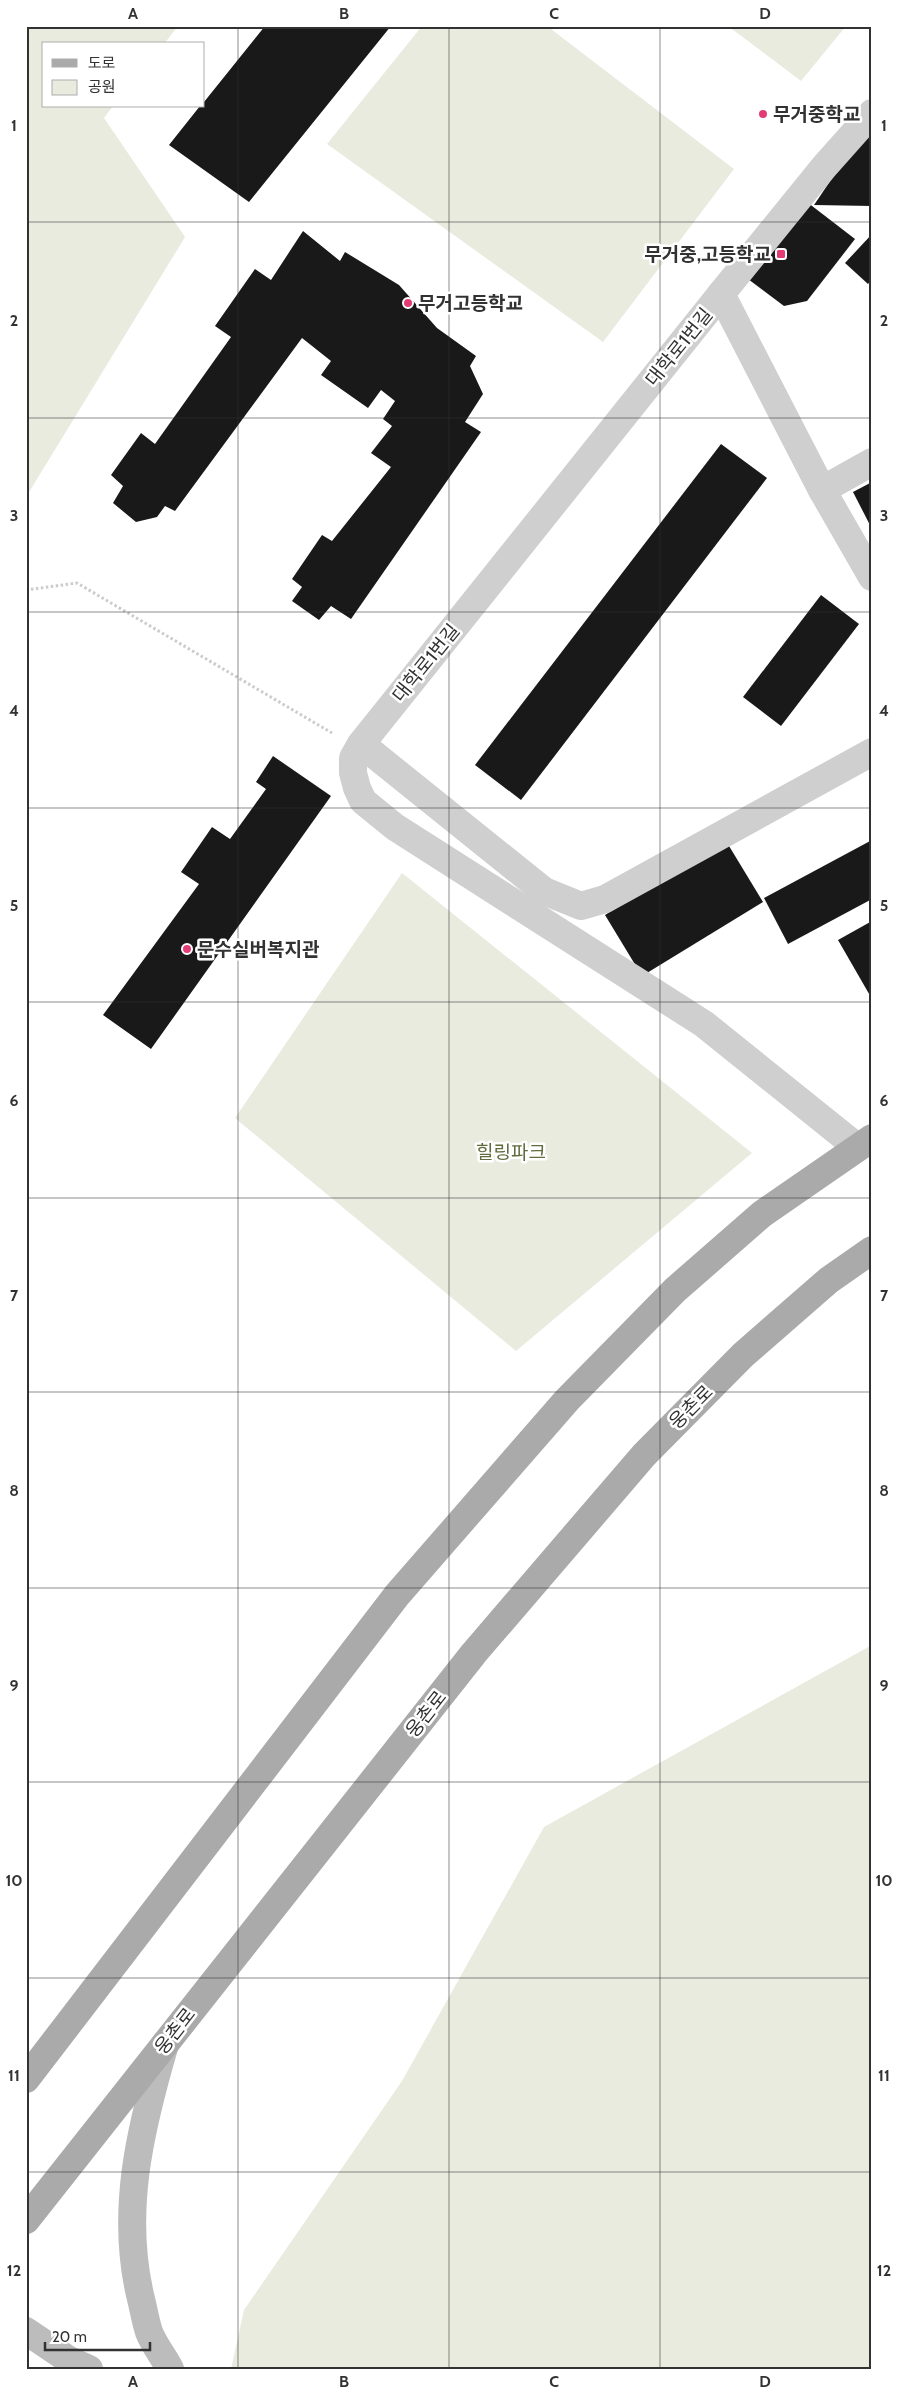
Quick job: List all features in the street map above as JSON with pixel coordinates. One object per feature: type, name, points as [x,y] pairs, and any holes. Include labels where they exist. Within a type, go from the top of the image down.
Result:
[{"type":"main road","points":[[26,2079],[397,1595],[567,1400],[682,1284],[762,1214],[864,1143]]},
{"type":"main road","name":"웅촌로","points":[[26,2220],[474,1653],[644,1455],[742,1355],[829,1280],[872,1250]]},
{"type":"main road","points":[[166,2042],[146,2108],[134,2172],[131,2237],[137,2285],[149,2333],[170,2369]]},
{"type":"main road","points":[[26,2331],[69,2360],[89,2369]]},
{"type":"street","name":"대학로1번길","points":[[360,746],[721,294],[824,167],[872,113]]},
{"type":"street","points":[[721,294],[822,490],[872,577]]},
{"type":"street","points":[[822,490],[872,462]]},
{"type":"street","points":[[864,1143],[704,1024],[395,827],[363,801],[353,773],[353,758],[360,746],[544,891],[581,906],[605,899],[872,752]]},
{"type":"path","points":[[26,590],[77,583],[360,746]]},
{"type":"green space","points":[[26,26],[178,26],[166,42],[42,42],[42,108],[112,108],[104,118],[185,237],[26,497]]},
{"type":"green space","points":[[422,26],[547,26],[734,169],[603,342],[327,144]]},
{"type":"green space","points":[[728,26],[846,26],[801,81]]},
{"type":"green space","name":"힐링파크","points":[[402,873],[752,1153],[516,1351],[235,1118]]},
{"type":"green space","points":[[872,1645],[872,2369],[231,2369],[244,2310],[402,2081],[544,1827]]},
{"type":"building","points":[[265,26],[391,26],[249,202],[169,145],[198,108],[205,108],[205,101]]},
{"type":"building","points":[[872,119],[872,206],[814,205]]},
{"type":"building","points":[[803,199],[855,239],[807,301],[784,306],[744,276]]},
{"type":"building","points":[[303,231],[340,261],[345,252],[399,285],[437,328],[476,356],[470,366],[483,394],[465,422],[481,432],[351,619],[331,606],[319,620],[292,601],[302,587],[292,579],[322,535],[332,541],[391,467],[371,453],[392,426],[383,419],[395,401],[381,390],[368,408],[321,375],[331,361],[302,338],[175,511],[165,506],[157,517],[136,522],[113,503],[123,486],[111,475],[141,433],[155,444],[231,337],[215,326],[255,269],[271,280]]},
{"type":"building","points":[[872,234],[872,279],[868,284],[845,263]]},
{"type":"building","points":[[721,444],[767,478],[521,800],[475,765]]},
{"type":"building","points":[[872,482],[872,529],[853,492]]},
{"type":"building","points":[[821,595],[859,624],[781,726],[743,697]]},
{"type":"building","name":"문수실버복지관","points":[[273,756],[331,796],[151,1049],[103,1015],[199,884],[181,872],[212,827],[230,839],[266,789],[256,782]]},
{"type":"building","points":[[872,840],[872,899],[788,944],[764,898]]},
{"type":"building","points":[[726,841],[763,902],[642,976],[605,915]]},
{"type":"building","points":[[872,921],[872,999],[838,940]]},
{"type":"place","name":"무거중학교","points":[[763,114]]},
{"type":"place","name":"무거중,고등학교","points":[[781,254]]},
{"type":"place","name":"무거고등학교","points":[[408,303]]},
{"type":"place","name":"문수실버복지관","points":[[187,949]]}]
